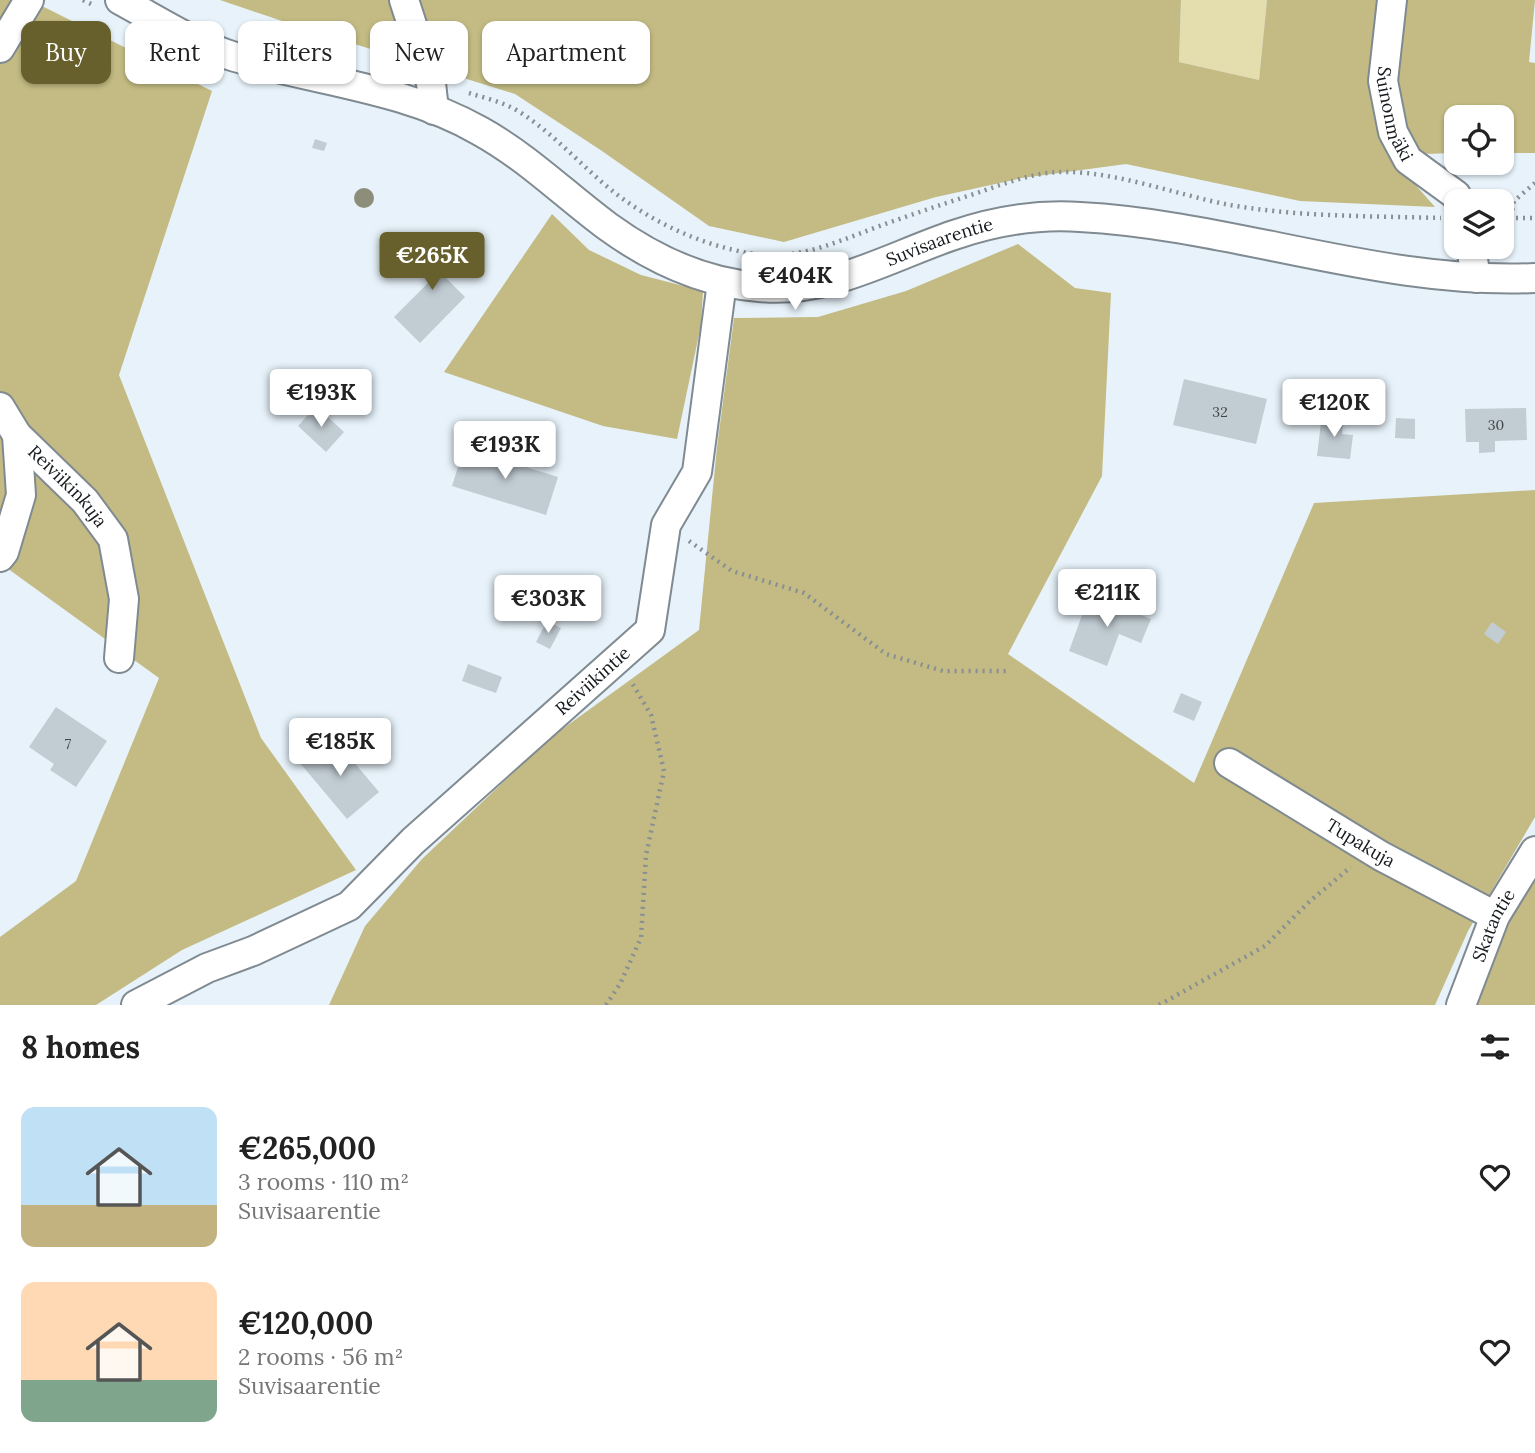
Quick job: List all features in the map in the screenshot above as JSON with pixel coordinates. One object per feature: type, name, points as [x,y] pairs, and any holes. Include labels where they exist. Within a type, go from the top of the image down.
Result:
[{"type":"street","points":[[0,48],[29,0]]},
{"type":"street","name":"Suvisaarentie","points":[[120,0],[208,47],[232,56],[363,87],[432,97],[539,169],[608,226],[644,250],[673,265],[722,282],[760,288],[834,281],[956,234],[1011,220],[1063,216],[1160,225],[1364,265],[1442,276],[1535,278]]},
{"type":"street","points":[[404,0],[432,97]]},
{"type":"street","name":"Suinonmäki","points":[[1392,0],[1384,81],[1393,132],[1408,160],[1448,189]]},
{"type":"street","points":[[1473,259],[1476,278]]},
{"type":"street","name":"Reiviikintie","points":[[136,1005],[207,968],[253,951],[349,906],[413,841],[650,630],[666,525],[697,472],[722,282]]},
{"type":"street","name":"Reiviikinkuja","points":[[0,407],[17,435],[85,501],[113,540],[124,599],[119,658]]},
{"type":"street","points":[[0,557],[4,552],[21,495],[17,435]]},
{"type":"street","name":"Tupakuja","points":[[1229,763],[1381,856],[1496,916]]},
{"type":"street","name":"Skatantie","points":[[1461,1005],[1496,916],[1535,851]]},
{"type":"path","points":[[432,97],[492,100],[517,110],[562,145],[616,194],[656,220],[696,239],[735,251],[766,256],[799,253],[835,244],[1022,178],[1068,171],[1231,205],[1305,213],[1444,210]]},
{"type":"path","points":[[1514,201],[1535,183]]},
{"type":"path","points":[[1514,217],[1535,218]]},
{"type":"path","points":[[666,525],[732,571],[804,593],[886,654],[943,671],[1006,671]]},
{"type":"path","points":[[606,1005],[620,984],[641,938],[646,855],[664,771],[651,715],[618,658]]},
{"type":"path","points":[[1159,1005],[1265,946],[1310,901],[1352,867],[1381,856]]},
{"type":"shaded area","points":[[0,0],[30,0],[72,21],[21,21],[21,84],[111,84],[111,40],[125,48],[125,84],[198,84],[212,91],[119,375],[261,738],[356,870],[182,950],[96,1005],[0,1005],[0,937],[76,881],[159,678],[0,563]]},
{"type":"shaded area","points":[[220,0],[1181,0],[1179,62],[1259,80],[1267,0],[1535,0],[1529,62],[1535,63],[1535,153],[1514,153],[1514,105],[1444,105],[1444,153],[1389,155],[1435,207],[1300,201],[1126,164],[1022,178],[936,197],[784,242],[709,226],[515,94],[483,84],[650,84],[650,21],[482,21],[482,84],[468,79],[468,21],[370,21],[370,49],[356,44],[356,21],[282,21]]},
{"type":"shaded area","points":[[1181,0],[1267,0],[1259,80],[1179,62]]},
{"type":"shaded area","points":[[552,214],[589,250],[641,275],[703,291],[701,325],[677,439],[603,426],[444,372]]},
{"type":"shaded area","points":[[1018,244],[1075,288],[1111,293],[1102,476],[1008,654],[1194,783],[1314,503],[1535,490],[1535,817],[1468,931],[1435,1005],[329,1005],[365,926],[422,859],[550,738],[699,630],[717,447],[734,318],[818,317],[906,291]]},
{"type":"shaded area","points":[[1535,868],[1535,1005],[1469,1005],[1478,978]]},
{"type":"building","points":[[315,139],[327,143],[324,151],[312,148]]},
{"type":"building","points":[[445,232],[462,249],[439,271],[465,297],[420,343],[394,317],[434,277],[417,259]]},
{"type":"building","points":[[1184,379],[1267,399],[1256,444],[1173,425]]},
{"type":"building","points":[[316,406],[344,432],[326,452],[298,426]]},
{"type":"building","points":[[1526,408],[1527,440],[1495,441],[1495,452],[1479,453],[1479,442],[1466,442],[1465,409]]},
{"type":"building","points":[[1322,414],[1344,417],[1342,434],[1353,435],[1350,459],[1317,456]]},
{"type":"building","points":[[1396,418],[1415,419],[1415,439],[1395,438]]},
{"type":"building","points":[[464,448],[558,477],[546,515],[452,486]]},
{"type":"building","points":[[1089,596],[1115,607],[1119,599],[1138,607],[1136,613],[1151,619],[1141,643],[1119,634],[1107,666],[1069,651]]},
{"type":"building","points":[[547,621],[561,628],[550,649],[536,642]]},
{"type":"building","points":[[1492,622],[1506,632],[1498,644],[1484,634]]},
{"type":"building","points":[[468,664],[502,677],[496,693],[462,681]]},
{"type":"building","points":[[1181,693],[1202,702],[1194,721],[1173,712]]},
{"type":"building","points":[[56,707],[107,741],[76,787],[50,770],[54,764],[29,747]]},
{"type":"building","points":[[332,736],[379,792],[347,819],[300,763]]}]
